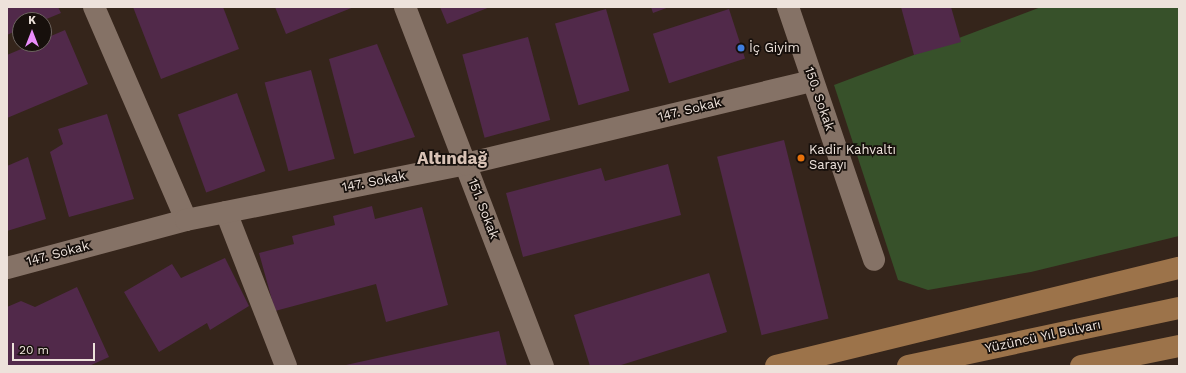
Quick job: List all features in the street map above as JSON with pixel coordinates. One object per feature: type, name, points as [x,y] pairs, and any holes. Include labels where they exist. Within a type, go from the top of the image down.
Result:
[{"type":"main road","points":[[776,366],[1179,268]]},
{"type":"main road","name":"Yüzüncü Yıl Bulvarı","points":[[908,366],[1179,308]]},
{"type":"main road","points":[[1081,366],[1179,346]]},
{"type":"street","points":[[94,7],[186,220]]},
{"type":"street","name":"151. Sokak","points":[[405,7],[543,366]]},
{"type":"street","name":"150. Sokak","points":[[788,7],[874,260]]},
{"type":"street","name":"147. Sokak","points":[[7,268],[186,220],[466,164],[812,81]]},
{"type":"street","points":[[226,212],[286,366]]},
{"type":"green space","points":[[1041,7],[1179,7],[1179,236],[1031,272],[928,290],[898,280],[834,85]]},
{"type":"building","points":[[7,7],[58,7],[61,13],[52,17],[52,12],[12,12],[12,33],[7,35]]},
{"type":"building","points":[[133,7],[223,7],[239,49],[161,79]]},
{"type":"building","points":[[275,7],[354,7],[286,34]]},
{"type":"building","points":[[440,7],[490,7],[447,24]]},
{"type":"building","points":[[651,7],[669,7],[653,13]]},
{"type":"building","points":[[901,7],[951,7],[961,42],[914,55]]},
{"type":"building","points":[[606,9],[629,91],[578,105],[555,24]]},
{"type":"building","points":[[729,9],[745,58],[669,83],[653,34]]},
{"type":"building","points":[[65,30],[88,84],[7,118],[7,55],[14,52],[52,52],[52,36]]},
{"type":"building","points":[[528,37],[550,120],[485,138],[462,55]]},
{"type":"building","points":[[377,44],[415,137],[354,154],[329,59]]},
{"type":"building","points":[[311,70],[335,159],[288,171],[265,82]]},
{"type":"building","points":[[237,93],[265,171],[206,193],[178,115]]},
{"type":"building","points":[[107,114],[134,199],[69,217],[50,152],[63,144],[58,129]]},
{"type":"building","points":[[784,140],[829,319],[762,335],[717,157]]},
{"type":"building","points":[[28,157],[46,219],[7,231],[7,166]]},
{"type":"building","points":[[668,164],[681,215],[523,257],[506,193],[601,168],[605,181]]},
{"type":"building","points":[[372,206],[375,219],[422,207],[448,305],[386,322],[376,284],[275,311],[259,253],[294,244],[292,236],[335,225],[333,216]]},
{"type":"building","points":[[225,258],[249,306],[210,330],[207,323],[159,352],[124,292],[172,264],[181,278]]},
{"type":"building","points":[[709,273],[727,332],[618,366],[590,366],[574,315]]},
{"type":"building","points":[[77,287],[109,357],[89,366],[7,366],[7,307],[21,301],[35,307]]},
{"type":"building","points":[[499,331],[507,366],[346,366],[346,365]]},
{"type":"place","name":"İç Giyim","points":[[741,48]]},
{"type":"place","name":"Kadir Kahvaltı Sarayı","points":[[801,158]]},
{"type":"district","name":"Altındağ","points":[[452,159]]}]
